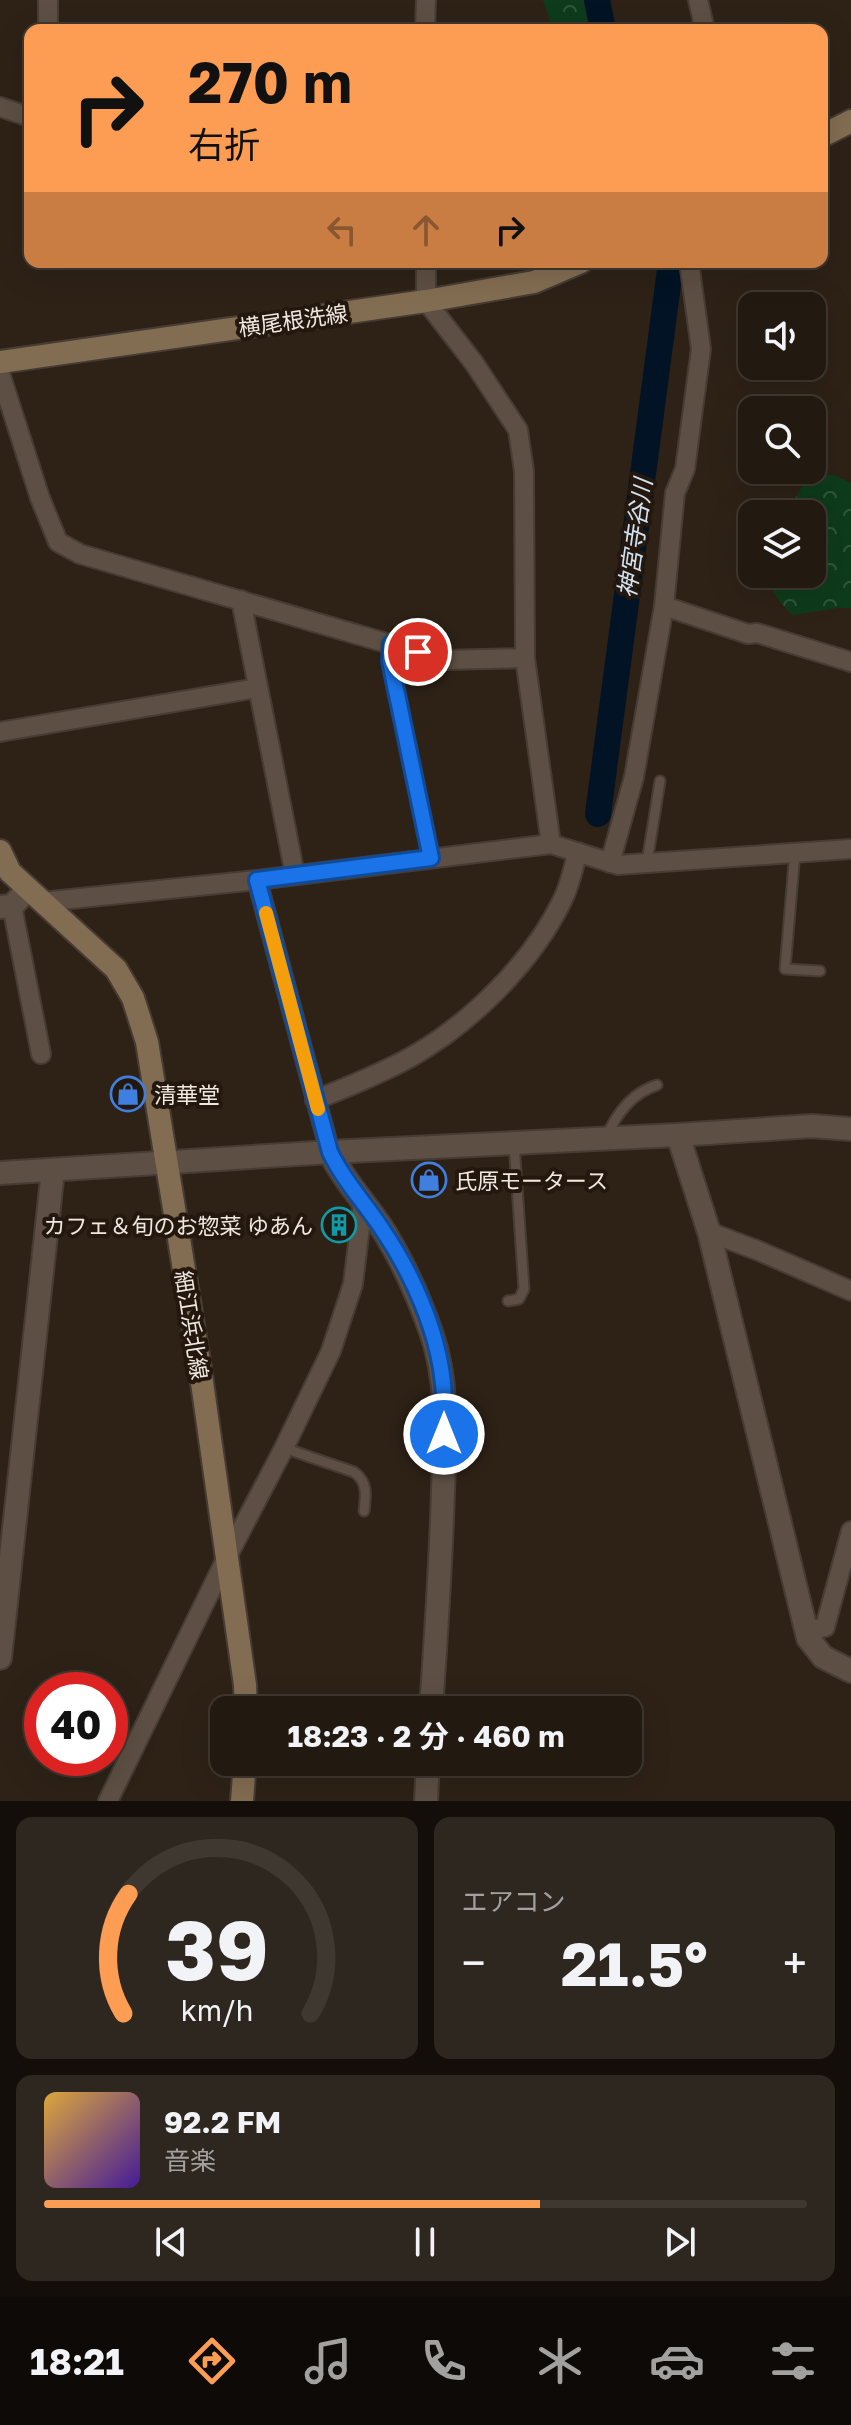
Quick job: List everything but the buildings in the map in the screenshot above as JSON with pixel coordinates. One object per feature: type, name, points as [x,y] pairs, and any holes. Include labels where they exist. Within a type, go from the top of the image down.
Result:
[{"type":"main road","points":[[828,133],[851,121]]},
{"type":"main road","name":"横尾根洗線","points":[[0,362],[426,301],[534,282],[567,268]]},
{"type":"main road","name":"細江浜北線","points":[[0,851],[20,901],[116,969],[133,998],[147,1042],[200,1368],[245,1696]]},
{"type":"main road","points":[[242,1801],[244,1776]]},
{"type":"street","points":[[48,0],[48,24]]},
{"type":"street","points":[[425,24],[426,0]]},
{"type":"street","points":[[698,0],[704,24]]},
{"type":"street","points":[[0,107],[24,115]]},
{"type":"street","points":[[426,268],[426,301],[474,363],[518,430],[524,471],[525,658],[551,844]]},
{"type":"street","points":[[610,863],[634,777],[664,606],[675,493],[685,469],[701,349],[690,268]]},
{"type":"street","points":[[0,373],[40,498],[58,542],[80,554],[445,660],[525,658]]},
{"type":"street","points":[[241,600],[295,875]]},
{"type":"street","points":[[664,606],[748,634],[757,633],[851,662]]},
{"type":"street","points":[[0,732],[257,688]]},
{"type":"street","points":[[41,1054],[20,901],[257,880],[551,844],[618,865],[851,849]]},
{"type":"street","points":[[315,1100],[364,1081],[413,1056],[498,990],[538,942],[558,909],[578,852]]},
{"type":"street","points":[[257,880],[330,1152],[337,1168],[384,1232],[409,1278],[432,1334],[443,1382],[442,1544],[432,1696]]},
{"type":"street","points":[[0,1173],[812,1126],[851,1129]]},
{"type":"street","points":[[678,1135],[709,1232],[808,1638],[823,1657],[851,1671]]},
{"type":"street","points":[[0,1658],[53,1170]]},
{"type":"street","points":[[108,1801],[331,1351],[347,1308],[363,1202]]},
{"type":"street","points":[[709,1232],[851,1291]]},
{"type":"street","points":[[808,1631],[825,1627],[851,1531]]},
{"type":"street","points":[[426,1801],[427,1776]]},
{"type":"lane","points":[[391,644],[390,661],[431,858]]},
{"type":"lane","points":[[647,862],[660,781]]},
{"type":"lane","points":[[795,852],[785,969],[820,971]]},
{"type":"lane","points":[[606,1139],[629,1101],[657,1085]]},
{"type":"lane","points":[[508,1301],[519,1299],[524,1289],[514,1143]]},
{"type":"lane","points":[[284,1448],[360,1476],[366,1489],[364,1511]]},
{"type":"green space","points":[[543,0],[606,0],[610,24],[551,24]]},
{"type":"green space","points":[[833,475],[851,483],[851,608],[792,615],[772,588],[826,588],[826,500],[794,500],[804,484],[826,484],[826,476]]},
{"type":"waterway","name":"神宮寺谷川","points":[[597,0],[602,24]]},
{"type":"waterway","name":"神宮寺谷川","points":[[598,814],[670,268]]},
{"type":"slow traffic","points":[[266,913],[318,1109]]},
{"type":"place","name":"清華堂","points":[[128,1094]]},
{"type":"place","name":"氏原モータース","points":[[429,1180]]},
{"type":"place","name":"カフェ＆旬のお惣菜 ゆあん","points":[[339,1225]]},
{"type":"route","points":[[418,652],[391,644],[390,661],[431,858],[257,880],[330,1152],[337,1168],[384,1232],[409,1278],[432,1334],[443,1382],[444,1434]]}]
